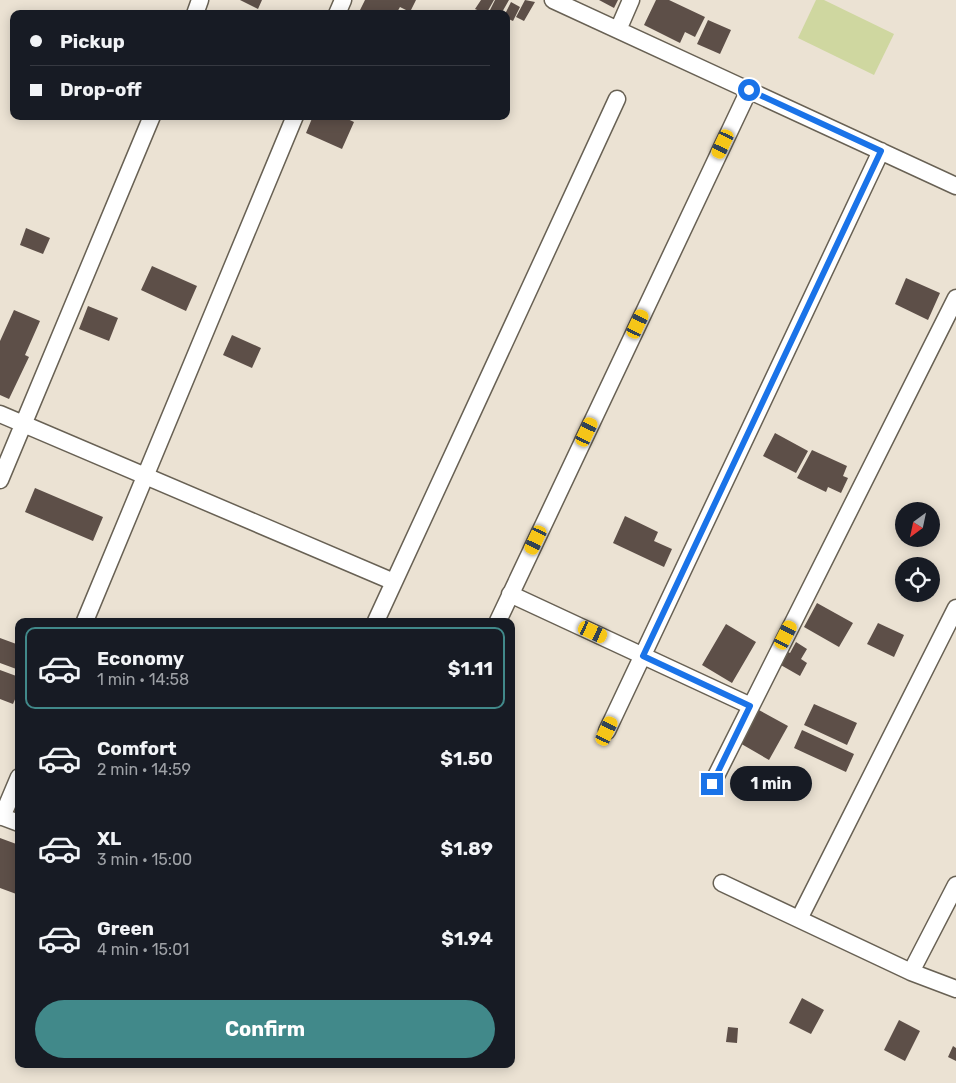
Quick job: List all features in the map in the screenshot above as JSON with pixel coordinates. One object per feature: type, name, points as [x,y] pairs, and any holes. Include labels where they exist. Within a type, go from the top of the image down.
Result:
[{"type":"street","points":[[553,0],[956,186]]},
{"type":"street","points":[[618,30],[632,0]]},
{"type":"street","points":[[499,618],[749,90]]},
{"type":"street","points":[[377,618],[617,99]]},
{"type":"street","points":[[0,480],[150,120]]},
{"type":"street","points":[[86,618],[293,120]]},
{"type":"street","points":[[607,731],[881,151]]},
{"type":"street","points":[[712,784],[956,298]]},
{"type":"street","points":[[0,414],[394,582]]},
{"type":"street","points":[[510,594],[750,706]]},
{"type":"street","points":[[799,919],[956,608]]},
{"type":"street","points":[[15,786],[1,816],[15,821]]},
{"type":"street","points":[[722,883],[911,972],[956,989]]},
{"type":"street","points":[[911,972],[956,885]]},
{"type":"green space","points":[[816,0],[824,0],[894,34],[874,75],[798,38]]},
{"type":"building","points":[[240,0],[262,0],[258,9]]},
{"type":"building","points":[[365,0],[416,0],[411,10],[400,7],[398,10],[360,10]]},
{"type":"building","points":[[481,0],[494,0],[488,10],[475,9]]},
{"type":"building","points":[[495,0],[509,0],[503,10],[490,10]]},
{"type":"building","points":[[525,0],[535,2],[524,21],[516,17]]},
{"type":"building","points":[[599,0],[618,0],[614,8]]},
{"type":"building","points":[[656,0],[669,0],[705,17],[695,37],[685,32],[680,43],[644,25]]},
{"type":"building","points":[[511,2],[520,7],[513,21],[510,20],[510,10],[507,10]]},
{"type":"building","points":[[708,20],[731,30],[720,54],[697,44]]},
{"type":"building","points":[[311,120],[350,120],[354,122],[342,149],[306,133]]},
{"type":"building","points":[[26,228],[50,238],[43,254],[20,245]]},
{"type":"building","points":[[152,266],[197,286],[186,311],[141,290]]},
{"type":"building","points":[[906,278],[940,293],[928,320],[895,304]]},
{"type":"building","points":[[88,306],[118,318],[109,341],[79,329]]},
{"type":"building","points":[[14,310],[40,321],[25,355],[29,357],[9,399],[0,395],[0,341]]},
{"type":"building","points":[[232,335],[261,348],[252,368],[223,355]]},
{"type":"building","points":[[775,433],[808,451],[796,473],[763,456]]},
{"type":"building","points":[[812,450],[847,466],[843,476],[848,478],[841,493],[828,487],[826,492],[797,478]]},
{"type":"building","points":[[35,488],[103,517],[93,541],[25,512]]},
{"type":"building","points":[[625,516],[658,532],[654,541],[672,549],[664,567],[613,543]]},
{"type":"building","points":[[817,603],[853,623],[839,647],[804,627]]},
{"type":"building","points":[[878,623],[904,635],[894,657],[867,644]]},
{"type":"building","points":[[726,624],[756,642],[732,683],[702,665]]},
{"type":"building","points":[[0,638],[15,644],[15,669],[0,663]]},
{"type":"building","points":[[796,642],[807,649],[801,659],[807,663],[800,676],[779,664],[786,651],[790,653]]},
{"type":"building","points":[[0,670],[15,676],[15,699],[13,704],[0,699]]},
{"type":"building","points":[[814,704],[857,723],[847,745],[804,725]]},
{"type":"building","points":[[757,709],[788,726],[769,760],[738,742]]},
{"type":"building","points":[[802,730],[854,754],[846,772],[794,748]]},
{"type":"building","points":[[0,838],[15,844],[15,894],[0,888]]},
{"type":"building","points":[[802,998],[824,1010],[811,1034],[789,1023]]},
{"type":"building","points":[[899,1020],[920,1031],[905,1061],[884,1050]]},
{"type":"building","points":[[728,1027],[738,1028],[737,1043],[726,1042]]},
{"type":"building","points":[[953,1046],[956,1048],[956,1061],[948,1057]]},
{"type":"route","points":[[712,784],[750,706],[643,656],[881,151],[749,90]]}]
